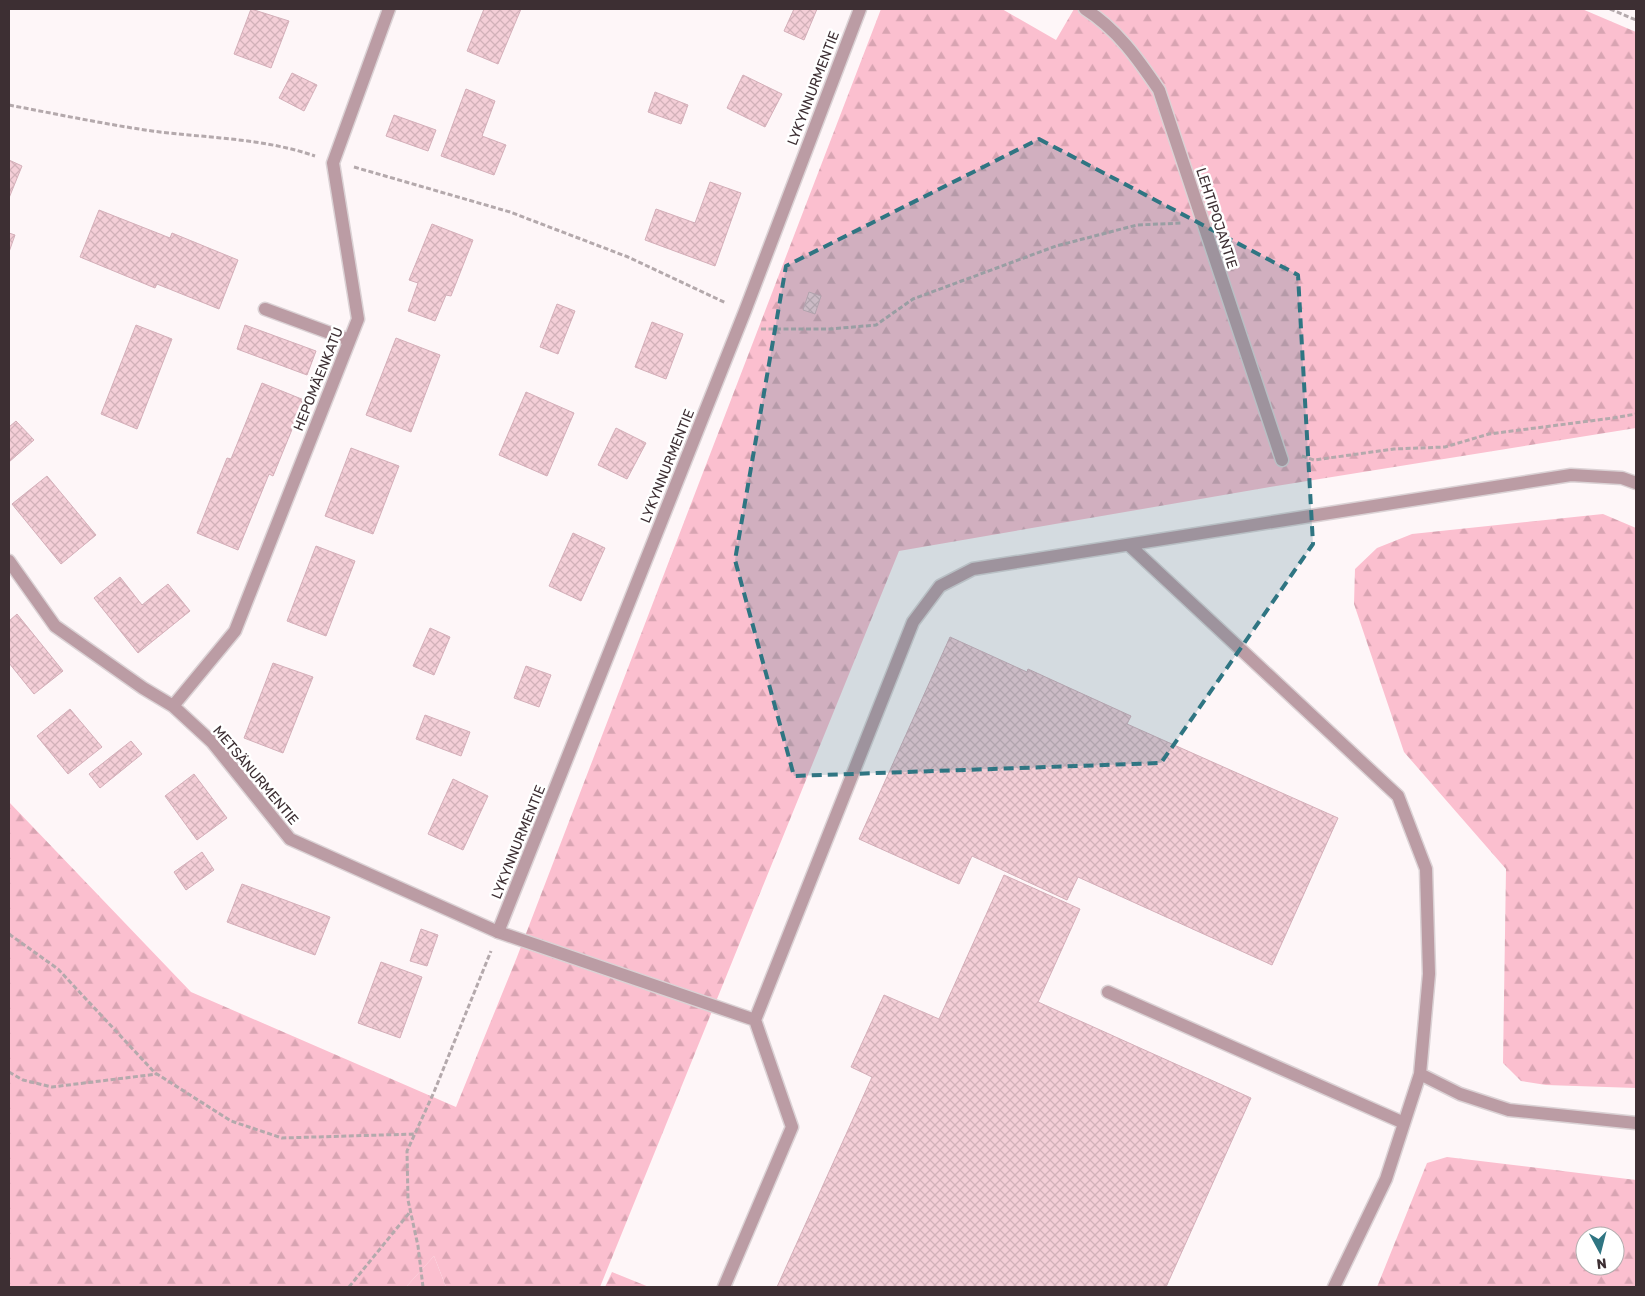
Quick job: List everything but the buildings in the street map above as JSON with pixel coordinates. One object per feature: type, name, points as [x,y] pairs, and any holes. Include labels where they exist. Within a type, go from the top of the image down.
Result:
[{"type":"street","name":"HEPOMÄENKATU","points":[[174,706],[235,631],[358,319],[333,163],[389,9]]},
{"type":"street","name":"LYKYNNURMENTIE","points":[[498,932],[738,329],[860,9]]},
{"type":"street","name":"LEHTIPOJANTIE","points":[[1085,9],[1100,18],[1135,55],[1159,90],[1282,460]]},
{"type":"street","points":[[265,309],[350,340]]},
{"type":"street","points":[[724,1287],[792,1127],[755,1020],[913,622],[940,586],[974,569],[1571,474],[1622,478],[1636,483]]},
{"type":"street","points":[[1129,545],[1398,796],[1426,869],[1429,974],[1420,1074],[1386,1179],[1334,1287]]},
{"type":"street","name":"METSÄNURMENTIE","points":[[9,561],[55,626],[143,688],[174,706],[212,742],[290,839],[498,932],[755,1020]]},
{"type":"street","points":[[1108,992],[1404,1122]]},
{"type":"street","points":[[1420,1074],[1460,1094],[1509,1110],[1636,1123]]},
{"type":"path","points":[[1610,9],[1636,20]]},
{"type":"path","points":[[9,105],[150,131],[301,152],[333,163],[510,212],[628,257],[744,311]]},
{"type":"path","points":[[738,329],[830,329],[876,325],[913,299],[1056,246],[1138,225],[1203,222]]},
{"type":"path","points":[[1278,447],[1314,460],[1394,449],[1445,447],[1489,434],[1636,414]]},
{"type":"path","points":[[423,1287],[418,1246],[408,1200],[407,1151],[498,932]]},
{"type":"path","points":[[9,934],[58,969],[157,1074],[231,1121],[282,1138],[415,1134]]},
{"type":"path","points":[[9,1072],[23,1080],[52,1087],[157,1074]]},
{"type":"path","points":[[349,1287],[410,1212]]},
{"type":"highlighted area","points":[[1039,139],[1298,275],[1313,544],[1161,763],[794,776],[735,560],[786,266]]},
{"type":"green space","points":[[881,9],[1002,9],[1056,40],[1074,9],[1582,9],[1636,32],[1636,428],[1270,487],[899,551],[600,1287],[446,1287],[434,1256],[406,1287],[9,1287],[9,802],[191,992],[456,1107],[517,957]]},
{"type":"green space","points":[[1603,514],[1636,528],[1636,1088],[1546,1085],[1521,1081],[1503,1063],[1506,869],[1404,752],[1354,604],[1355,569],[1377,548],[1412,534]]},
{"type":"green space","points":[[1447,1157],[1636,1180],[1636,1287],[1377,1287],[1427,1163]]},
{"type":"green space","points":[[434,1256],[446,1287],[406,1287]]},
{"type":"green space","points":[[612,1272],[649,1287],[605,1287]]}]
